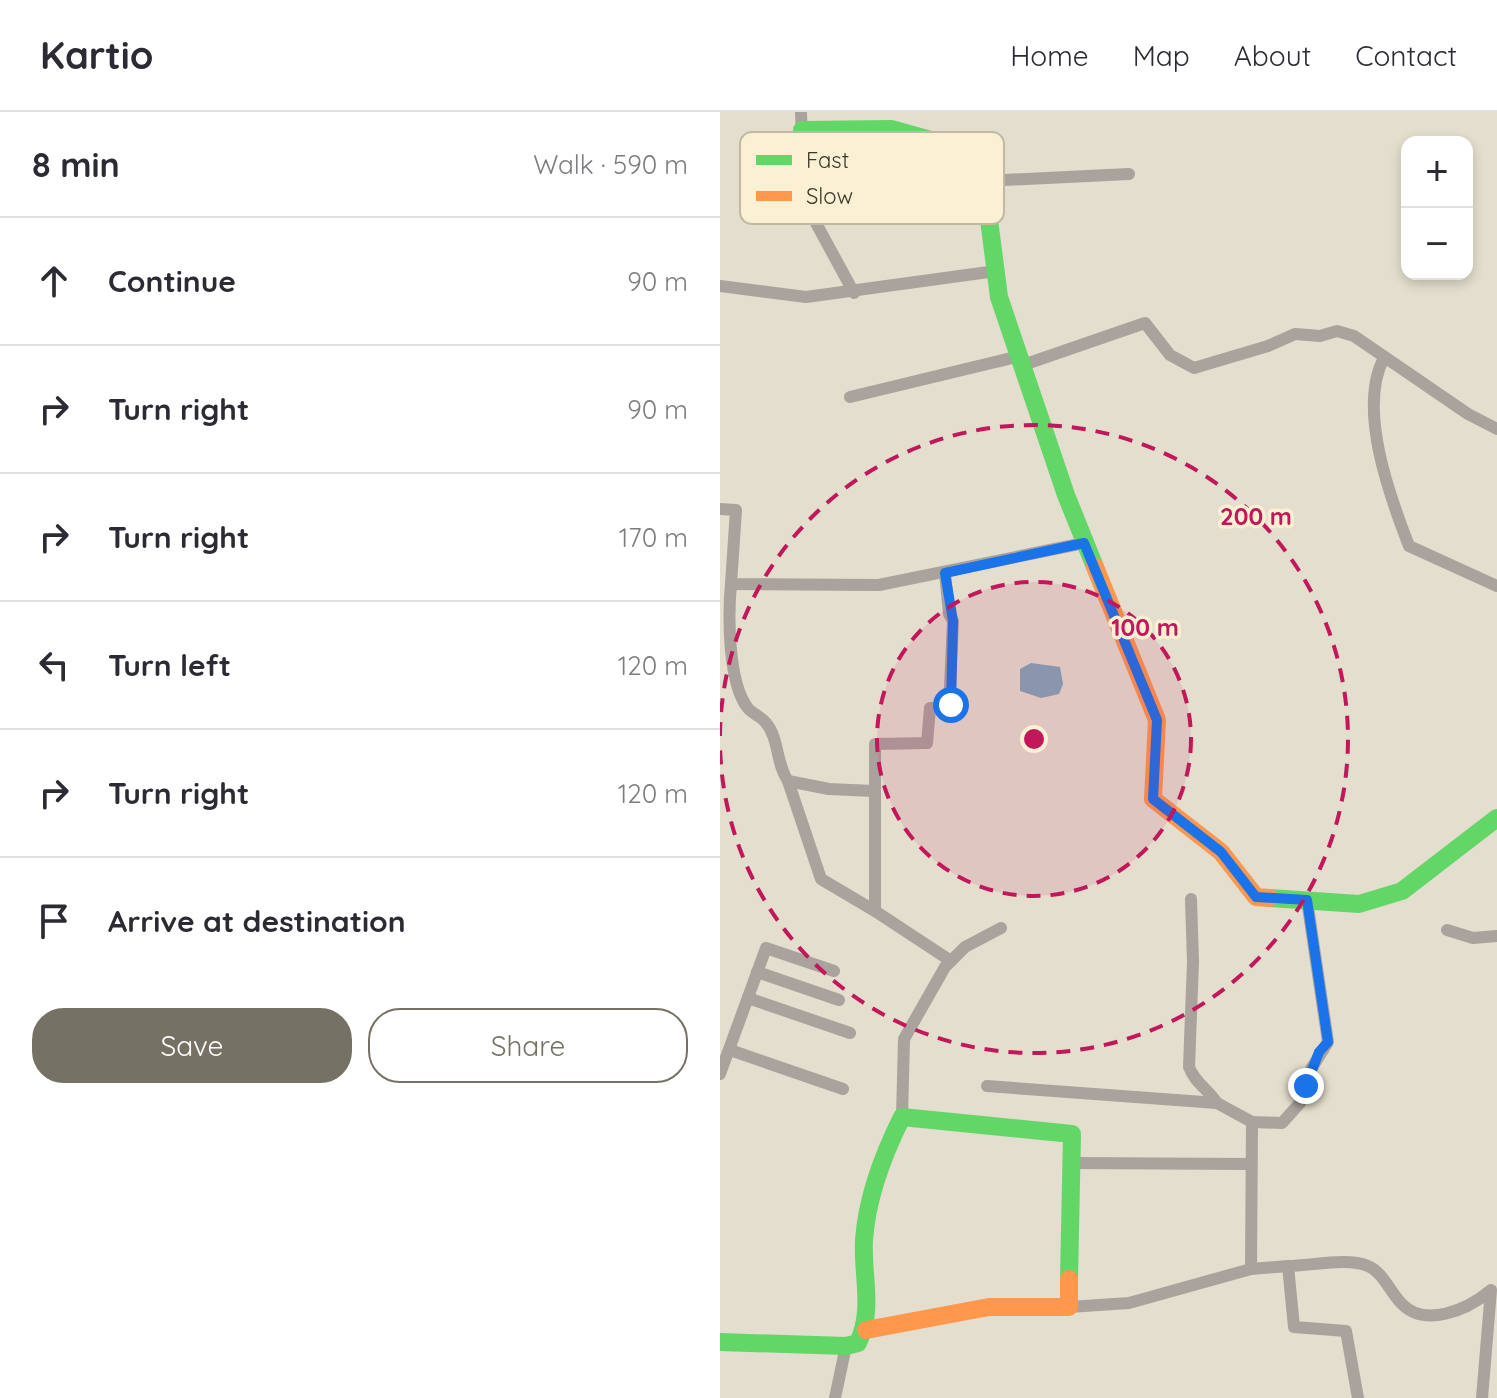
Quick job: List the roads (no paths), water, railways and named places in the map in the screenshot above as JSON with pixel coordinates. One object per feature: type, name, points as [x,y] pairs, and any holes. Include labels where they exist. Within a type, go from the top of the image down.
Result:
[{"type":"street","points":[[802,121],[902,132]]},
{"type":"street","points":[[1004,180],[1129,174]]},
{"type":"street","points":[[816,224],[854,293]]},
{"type":"street","points":[[990,224],[999,297],[1084,543],[1157,720],[1153,799],[1221,852],[1256,897],[1359,904],[1402,891],[1497,818]]},
{"type":"street","points":[[720,286],[806,297],[854,293],[917,280],[996,271]]},
{"type":"street","points":[[850,397],[1021,360],[1145,323],[1170,355],[1194,368],[1268,346],[1295,334],[1320,336],[1331,330],[1354,336],[1497,429]]},
{"type":"street","points":[[1384,358],[1376,372],[1376,437],[1384,479],[1409,546],[1497,586]]},
{"type":"street","points":[[720,509],[736,510],[728,613],[738,691],[748,710],[767,723],[780,770],[788,781],[821,879],[951,961]]},
{"type":"street","points":[[731,584],[879,585],[1084,543]]},
{"type":"street","points":[[875,911],[873,791],[876,742],[927,743],[930,708],[951,705],[953,621],[945,573]]},
{"type":"street","points":[[788,781],[829,789],[873,791]]},
{"type":"street","points":[[1191,899],[1193,962],[1189,1067],[1194,1080],[1208,1089],[1217,1103]]},
{"type":"street","points":[[987,1086],[1217,1103],[1252,1122],[1282,1123],[1300,1103],[1311,1069],[1328,1042],[1307,900]]},
{"type":"street","points":[[720,1342],[775,1341],[846,1346],[858,1343],[866,1330],[864,1243],[870,1191],[902,1117],[904,1039],[951,961],[965,947],[1001,928]]},
{"type":"street","points":[[1447,930],[1473,938],[1497,936]]},
{"type":"street","points":[[720,1074],[768,948],[834,971]]},
{"type":"street","points":[[757,972],[839,1000]]},
{"type":"street","points":[[748,998],[850,1033]]},
{"type":"street","points":[[730,1050],[843,1089]]},
{"type":"street","points":[[902,1117],[1072,1134],[1069,1307]]},
{"type":"street","points":[[1251,1269],[1252,1122]]},
{"type":"street","points":[[1070,1163],[1250,1164]]},
{"type":"street","points":[[866,1330],[989,1307],[1129,1303],[1251,1269],[1288,1266],[1359,1263],[1372,1267],[1402,1305],[1434,1315],[1450,1315],[1494,1290]]},
{"type":"street","points":[[1288,1266],[1294,1327],[1346,1331],[1358,1398]]},
{"type":"street","points":[[1482,1398],[1494,1290]]},
{"type":"street","points":[[835,1398],[846,1346]]},
{"type":"water","points":[[1031,663],[1060,667],[1063,684],[1059,694],[1041,698],[1020,691],[1020,669]]}]
